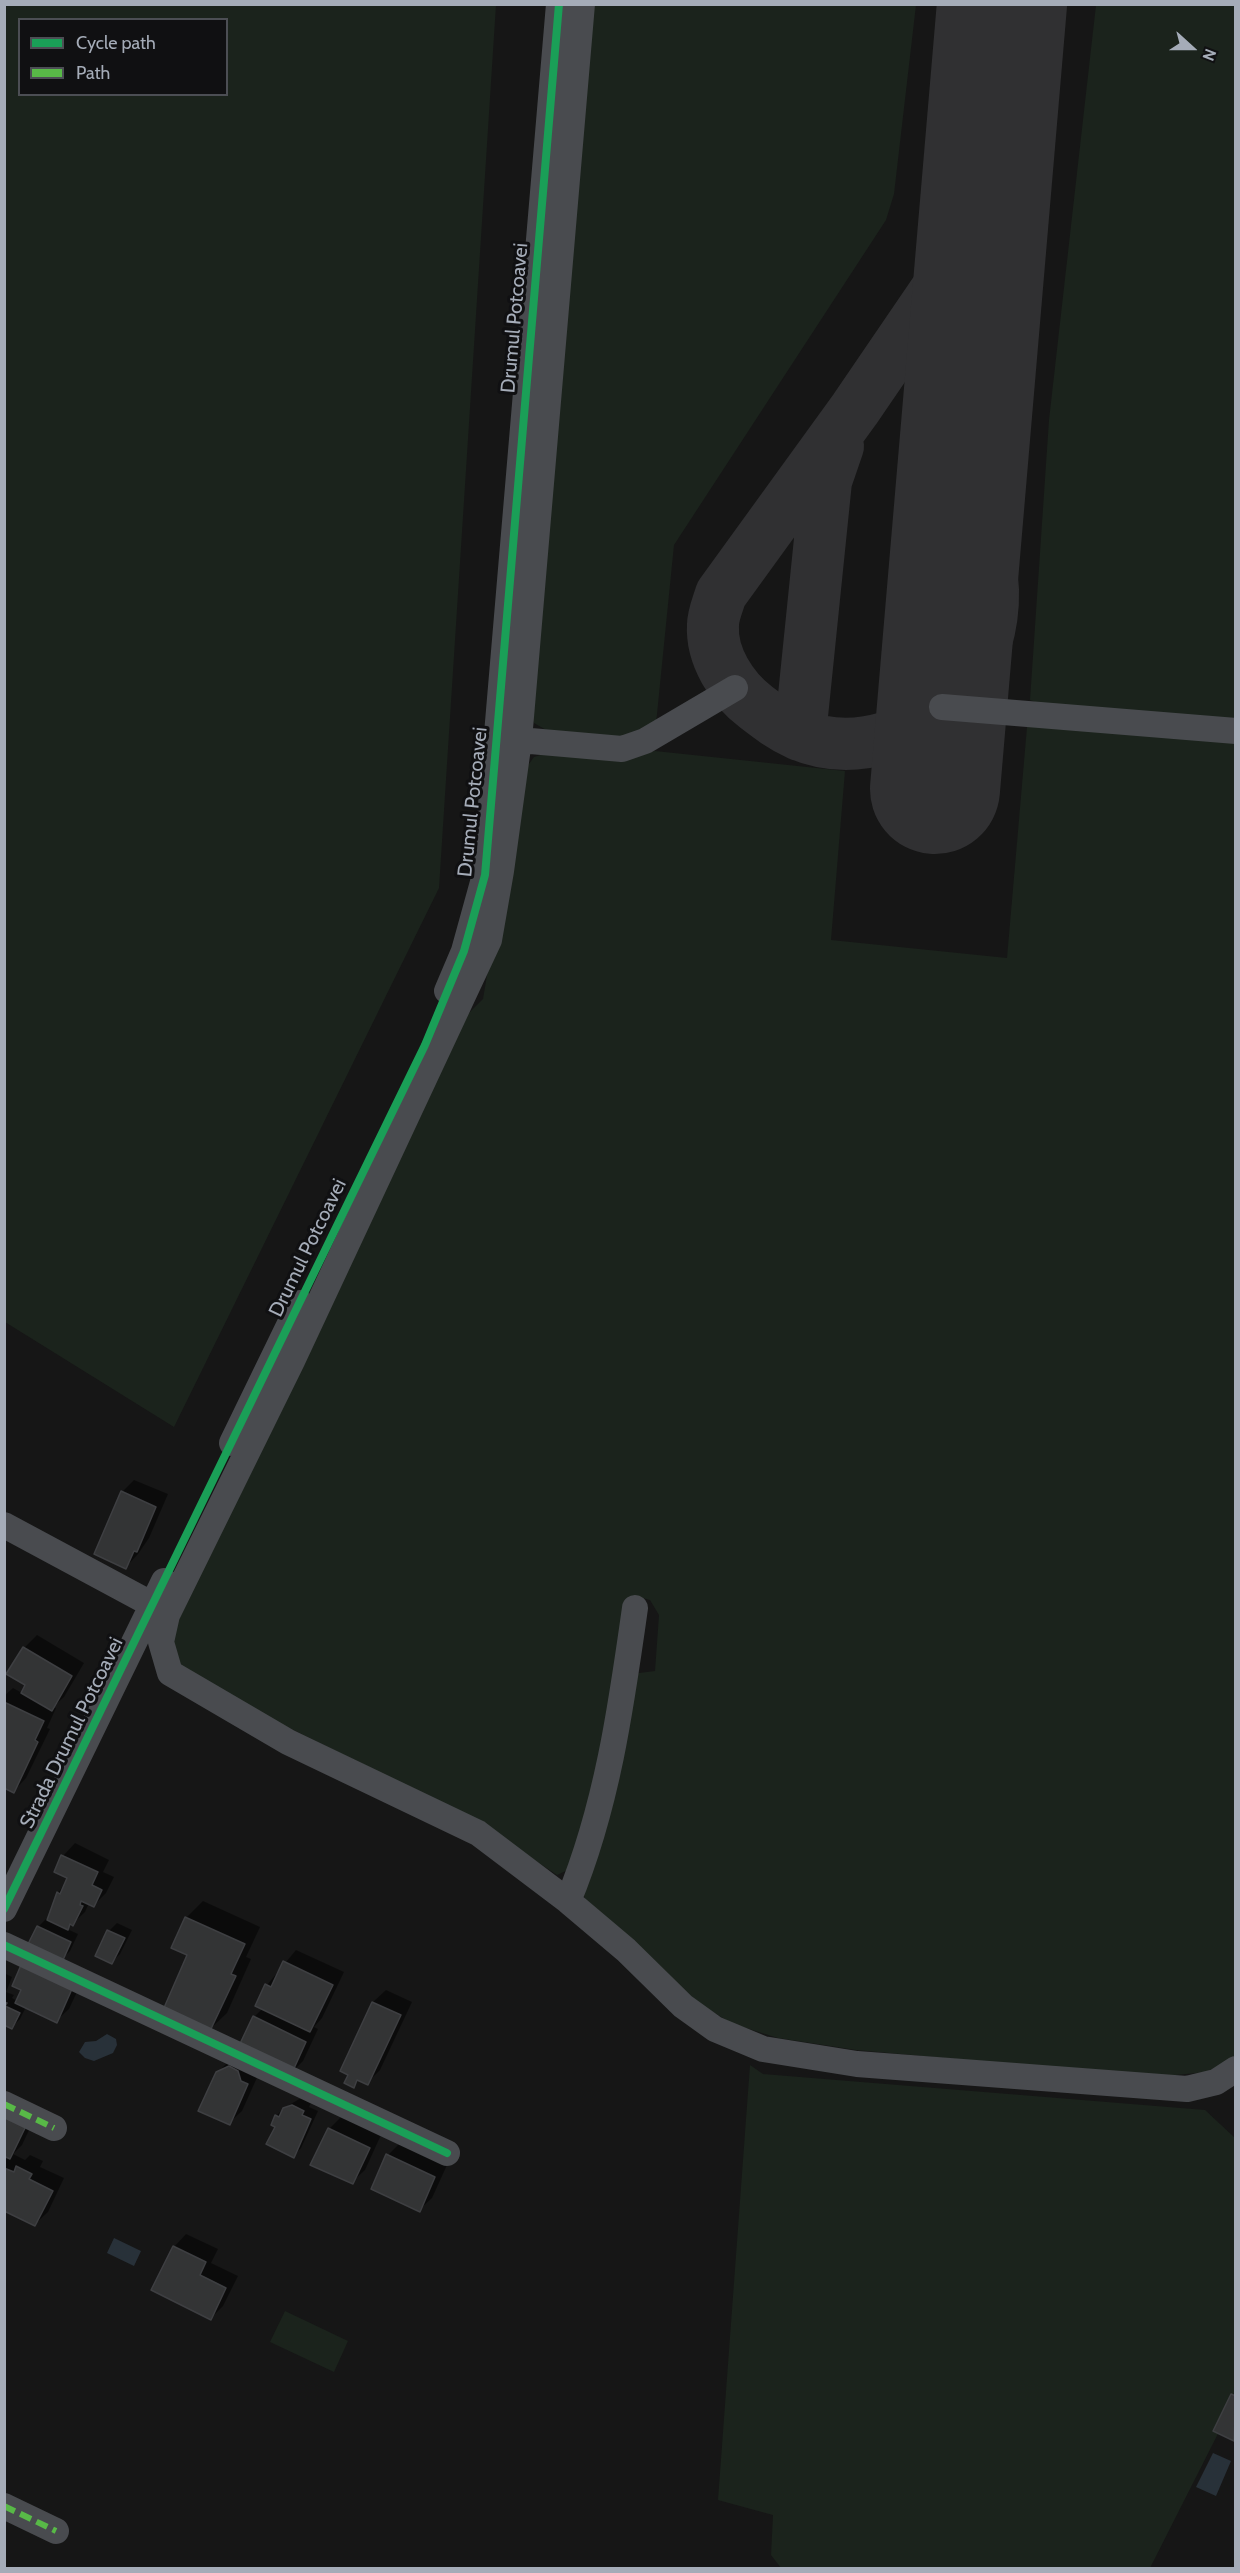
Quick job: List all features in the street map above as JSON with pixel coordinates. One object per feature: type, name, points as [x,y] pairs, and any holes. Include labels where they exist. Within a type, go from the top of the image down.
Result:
[{"type":"street","name":"Drumul Potcoavei","points":[[153,1605],[425,1045],[464,951],[485,875],[558,4]]},
{"type":"street","points":[[170,1673],[161,1642],[167,1615],[292,1361],[489,940],[519,740],[582,4]]},
{"type":"street","points":[[519,740],[622,749],[645,741],[735,688]]},
{"type":"street","points":[[942,707],[1236,731]]},
{"type":"street","points":[[4,1525],[153,1605]]},
{"type":"street","name":"Strada Drumul Potcoavei","points":[[4,1909],[153,1605]]},
{"type":"street","points":[[568,1901],[585,1861],[611,1763],[635,1608]]},
{"type":"street","points":[[130,1652],[288,1742],[478,1833],[568,1901],[626,1950],[683,2007],[715,2030],[763,2049],[857,2064],[1187,2089],[1216,2082],[1236,2069]]},
{"type":"street","points":[[4,1945],[447,2153]]},
{"type":"street","points":[[4,2104],[54,2127]]},
{"type":"street","points":[[4,2506],[56,2531]]},
{"type":"shaded area","points":[[4,5],[496,5],[439,888],[174,1427],[5,1322]]},
{"type":"shaded area","points":[[586,5],[916,5],[894,194],[886,220],[674,545],[656,724],[630,740],[548,731],[534,723],[529,699]]},
{"type":"shaded area","points":[[1096,5],[1235,5],[1235,725],[1052,709],[1030,700],[1049,420]]},
{"type":"shaded area","points":[[1047,719],[1235,735],[1236,2056],[1207,2072],[1155,2077],[856,2050],[778,2038],[733,2024],[701,2005],[586,1903],[582,1887],[631,1674],[655,1671],[659,1615],[650,1600],[639,1597],[574,1867],[557,1875],[490,1830],[381,1773],[181,1675],[172,1634],[450,1032],[483,999],[521,775],[534,757],[557,750],[630,754],[655,751],[845,771],[831,940],[1007,958],[1027,727]]},
{"type":"shaded area","points":[[107,2034],[116,2039],[117,2045],[113,2053],[94,2061],[85,2058],[79,2052],[85,2042],[96,2041]]},
{"type":"shaded area","points":[[750,2065],[763,2074],[1205,2110],[1235,2138],[1235,2400],[1150,2568],[781,2568],[771,2555],[773,2515],[718,2500]]},
{"type":"shaded area","points":[[114,2238],[141,2251],[134,2266],[107,2253]]},
{"type":"shaded area","points":[[285,2311],[348,2341],[334,2372],[270,2342]]},
{"type":"shaded area","points":[[1213,2453],[1231,2461],[1216,2496],[1196,2487]]},
{"type":"building","points":[[121,1491],[156,1507],[137,1552],[134,1551],[126,1569],[94,1554]]},
{"type":"building","points":[[23,1647],[72,1676],[52,1711],[21,1693],[25,1685],[6,1674]]},
{"type":"building","points":[[4,1702],[44,1721],[35,1740],[38,1742],[14,1793],[4,1788]]},
{"type":"building","points":[[61,1855],[98,1872],[92,1885],[102,1890],[94,1907],[81,1901],[80,1905],[83,1906],[73,1926],[70,1924],[68,1930],[47,1920],[57,1892],[60,1894],[67,1878],[54,1872]]},
{"type":"building","points":[[185,1917],[245,1944],[231,1974],[236,1976],[210,2031],[163,2010],[187,1955],[171,1948]]},
{"type":"building","points":[[37,1926],[71,1942],[63,1960],[28,1944]]},
{"type":"building","points":[[107,1930],[125,1938],[112,1964],[95,1956]]},
{"type":"building","points":[[283,1961],[333,1985],[310,2032],[255,2006],[265,1984],[271,1987]]},
{"type":"building","points":[[21,1965],[72,1989],[57,2023],[15,2003],[21,1990],[12,1986]]},
{"type":"building","points":[[4,2002],[7,2003],[5,2006],[20,2013],[12,2029],[4,2025]]},
{"type":"building","points":[[372,2002],[401,2015],[368,2085],[357,2080],[354,2088],[344,2083],[348,2075],[340,2071]]},
{"type":"building","points":[[253,2016],[306,2042],[291,2075],[237,2050]]},
{"type":"building","points":[[229,2066],[238,2071],[241,2081],[248,2084],[230,2125],[198,2111],[216,2072]]},
{"type":"building","points":[[292,2105],[304,2111],[302,2115],[311,2119],[294,2158],[266,2144],[275,2127],[271,2125],[275,2115],[279,2117],[283,2108]]},
{"type":"building","points":[[4,2114],[27,2124],[10,2159],[4,2156]]},
{"type":"building","points":[[328,2128],[370,2148],[353,2184],[310,2165]]},
{"type":"building","points":[[386,2154],[435,2177],[420,2212],[371,2189]]},
{"type":"building","points":[[16,2166],[32,2174],[29,2179],[53,2191],[35,2226],[4,2211],[4,2168],[14,2172]]},
{"type":"building","points":[[173,2246],[206,2262],[200,2275],[226,2288],[211,2320],[151,2290]]},
{"type":"building","points":[[1231,2394],[1236,2396],[1234,2441],[1213,2431]]},
{"type":"taxiway","points":[[959,502],[977,533],[990,566],[993,590],[992,617],[986,644],[975,670],[960,692],[944,707],[906,731],[863,743],[841,744],[819,741],[798,734],[776,722],[747,700],[731,681],[719,660],[713,637],[714,617],[721,594],[855,409],[943,280],[970,225],[987,176]]},
{"type":"taxiway","points":[[800,735],[826,481],[838,446]]},
{"type":"runway","points":[[935,789],[1002,4]]},
{"type":"marked path","points":[[4,2104],[54,2128]]},
{"type":"marked path","points":[[4,2506],[56,2531]]},
{"type":"cycle path","points":[[4,1909],[425,1045],[464,951],[485,875],[559,4]]},
{"type":"cycle path","points":[[4,1945],[447,2153]]}]
